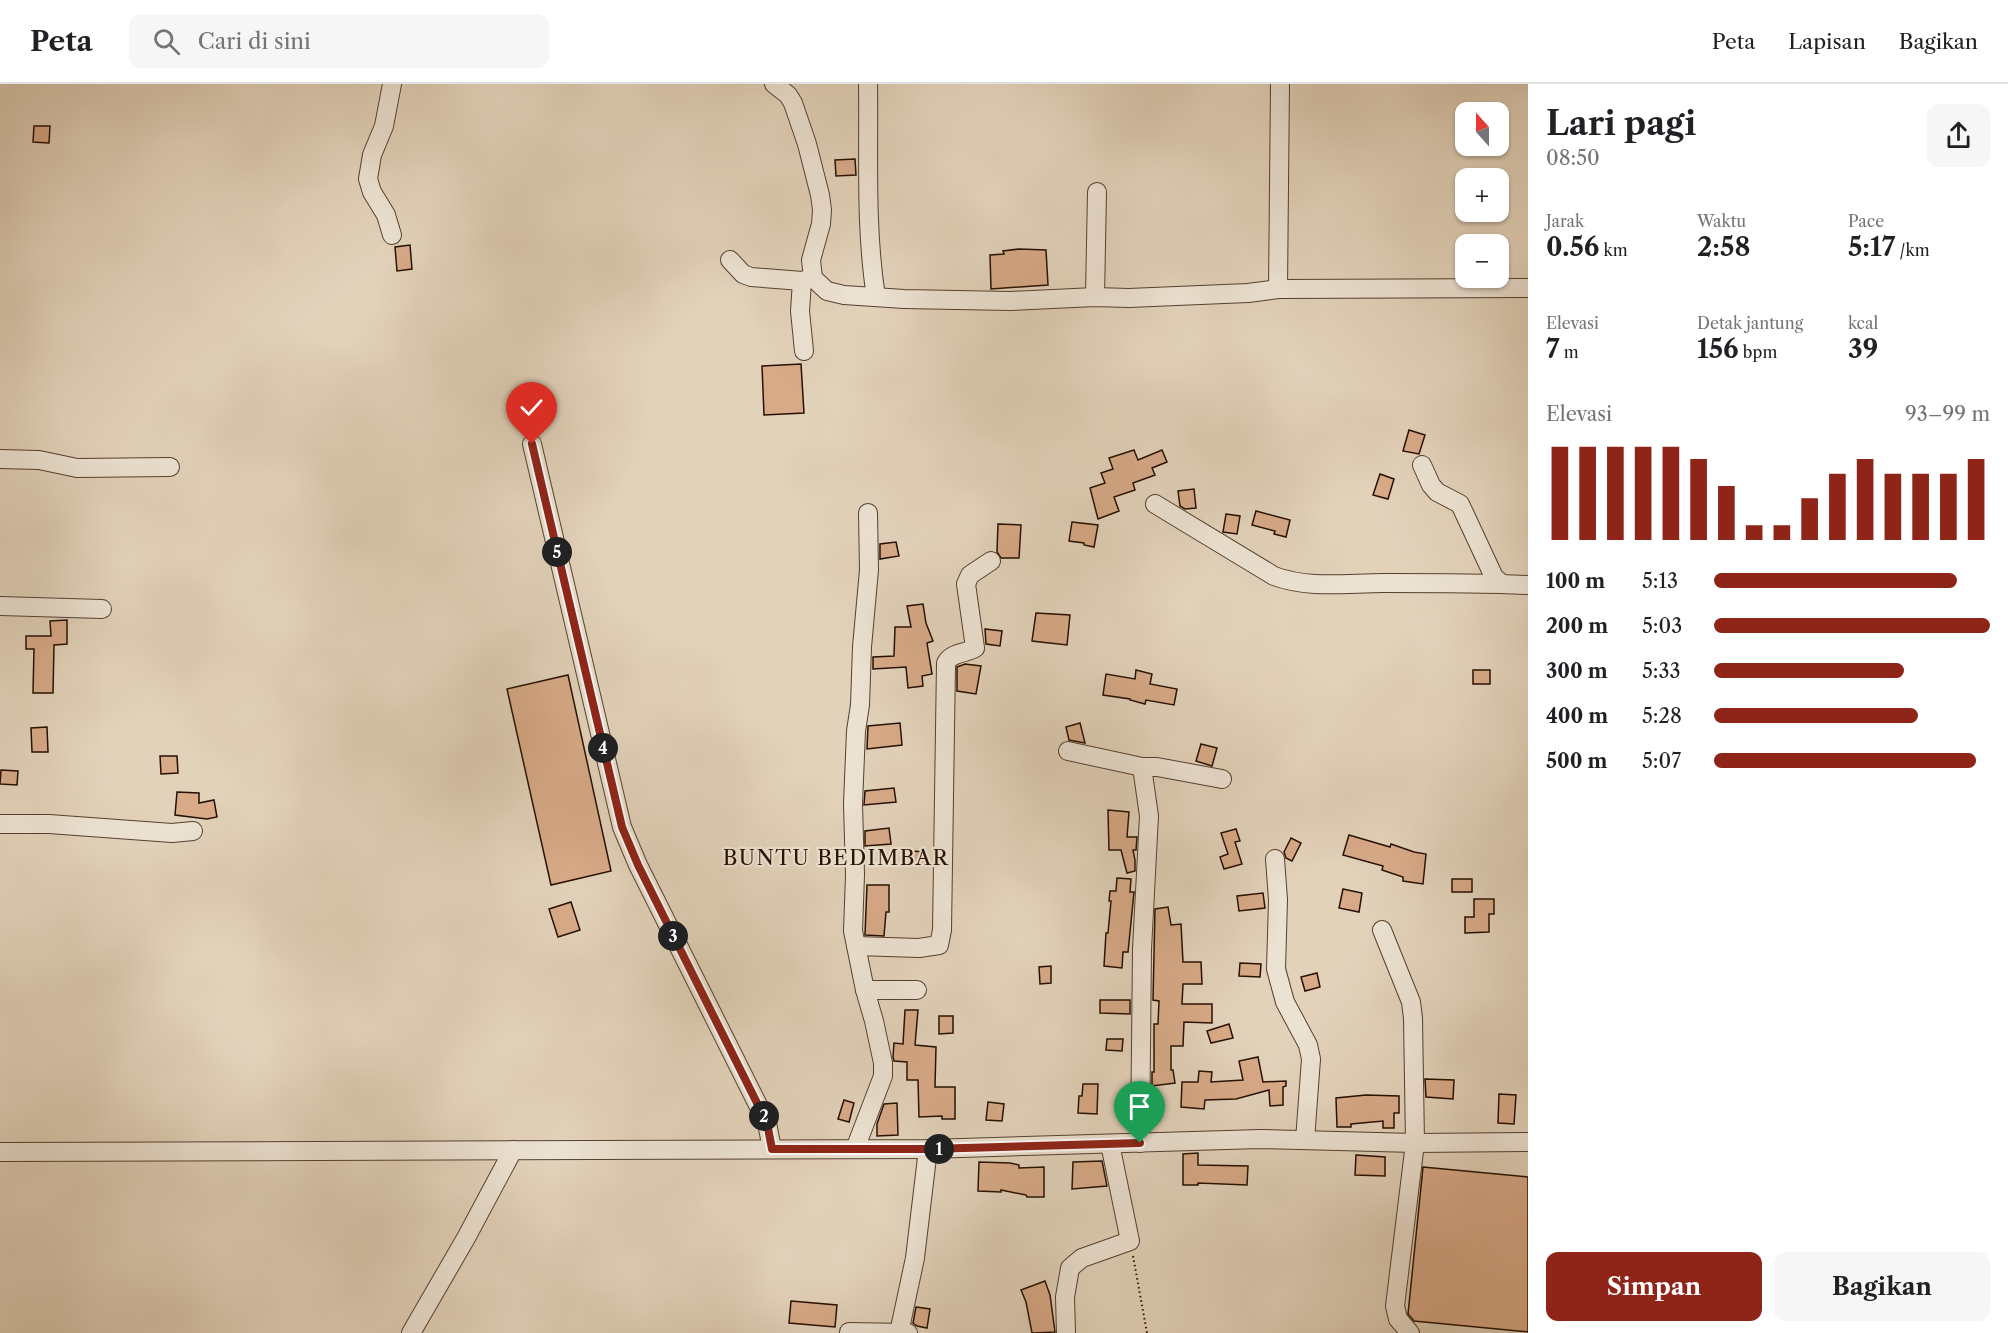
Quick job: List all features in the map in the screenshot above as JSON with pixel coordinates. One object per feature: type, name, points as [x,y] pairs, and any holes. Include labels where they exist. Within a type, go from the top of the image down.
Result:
[{"type":"street","points":[[392,84],[384,126],[372,155],[368,180],[372,192],[386,215],[392,235]]},
{"type":"street","points":[[774,84],[788,95],[793,103],[807,144],[822,210],[808,280],[800,289],[804,351]]},
{"type":"street","points":[[868,84],[869,208],[876,297]]},
{"type":"street","points":[[1278,289],[1280,84]]},
{"type":"street","points":[[1095,297],[1097,192]]},
{"type":"street","points":[[730,260],[736,269],[751,277],[808,280],[827,291],[844,295],[876,297],[1010,301],[1194,296],[1278,289],[1528,288]]},
{"type":"street","points":[[532,444],[622,827],[638,865],[767,1123],[772,1149]]},
{"type":"street","points":[[0,459],[39,460],[77,468],[170,467]]},
{"type":"street","points":[[1422,465],[1431,485],[1437,492],[1460,504],[1494,577],[1501,583]]},
{"type":"street","points":[[1155,504],[1274,576],[1291,583],[1307,585],[1501,583],[1528,585]]},
{"type":"street","points":[[855,1149],[883,1076],[882,1053],[865,990],[853,931],[855,875],[853,804],[856,731],[860,705],[862,647],[869,570],[868,513]]},
{"type":"street","points":[[855,946],[919,948],[939,945],[942,930],[946,663],[948,658],[975,648],[966,584],[970,575],[991,561]]},
{"type":"street","points":[[0,606],[102,609]]},
{"type":"street","points":[[1068,751],[1222,779]]},
{"type":"street","points":[[1140,1143],[1142,959],[1149,816],[1143,766]]},
{"type":"street","points":[[0,824],[49,824],[172,833],[193,831]]},
{"type":"street","points":[[1275,860],[1278,900],[1276,969],[1285,1002],[1308,1045],[1311,1059],[1305,1140]]},
{"type":"street","points":[[1382,930],[1411,1002],[1414,1143],[1395,1306],[1398,1319],[1410,1333]]},
{"type":"street","points":[[865,990],[917,990]]},
{"type":"street","points":[[0,1152],[928,1149],[1260,1139],[1414,1143],[1528,1142]]},
{"type":"street","points":[[1066,1333],[1065,1297],[1070,1268],[1082,1258],[1130,1241],[1110,1144]]},
{"type":"street","points":[[899,1333],[915,1258],[928,1149]]},
{"type":"street","points":[[411,1333],[466,1238],[503,1150]]},
{"type":"street","points":[[849,1332],[908,1333]]},
{"type":"path","points":[[1130,1241],[1147,1333]]},
{"type":"building","points":[[34,126],[50,126],[49,143],[33,142]]},
{"type":"building","points":[[855,159],[856,175],[836,176],[835,160]]},
{"type":"building","points":[[410,245],[412,269],[397,271],[395,247]]},
{"type":"building","points":[[1046,250],[1048,285],[991,289],[990,255],[1004,254],[1003,251]]},
{"type":"building","points":[[801,364],[804,413],[764,415],[762,366]]},
{"type":"building","points":[[1409,430],[1425,435],[1419,454],[1403,451]]},
{"type":"building","points":[[1134,450],[1138,460],[1162,450],[1167,462],[1152,468],[1155,475],[1133,483],[1135,490],[1114,497],[1119,511],[1098,519],[1090,488],[1105,483],[1101,473],[1113,469],[1109,458]]},
{"type":"building","points":[[1380,474],[1394,479],[1388,499],[1373,495]]},
{"type":"building","points":[[1194,489],[1196,508],[1185,509],[1180,506],[1178,491]]},
{"type":"building","points":[[1256,511],[1290,520],[1286,537],[1274,534],[1275,531],[1252,525]]},
{"type":"building","points":[[1226,514],[1240,516],[1237,534],[1223,532]]},
{"type":"building","points":[[1072,522],[1098,525],[1094,547],[1069,541]]},
{"type":"building","points":[[998,524],[1021,525],[1019,558],[1001,558],[997,552]]},
{"type":"building","points":[[896,542],[899,556],[880,559],[880,544]]},
{"type":"building","points":[[923,604],[926,623],[933,641],[927,643],[932,674],[922,676],[923,686],[908,688],[906,667],[873,669],[873,657],[894,656],[895,627],[911,627],[907,606]]},
{"type":"building","points":[[1036,613],[1070,615],[1067,645],[1032,641]]},
{"type":"building","points":[[67,620],[67,644],[54,645],[53,693],[33,693],[34,649],[26,649],[26,636],[51,636],[50,621]]},
{"type":"building","points":[[985,629],[1002,631],[1000,646],[986,644]]},
{"type":"building","points":[[965,664],[981,666],[976,694],[957,691],[957,667]]},
{"type":"building","points":[[1136,670],[1152,674],[1150,684],[1177,689],[1174,705],[1146,700],[1145,704],[1103,695],[1106,674],[1135,679]]},
{"type":"building","points":[[1473,670],[1490,670],[1490,684],[1473,684]]},
{"type":"building","points":[[568,675],[611,871],[551,885],[507,689]]},
{"type":"building","points":[[900,723],[902,745],[867,749],[868,726]]},
{"type":"building","points":[[1080,723],[1085,743],[1069,740],[1066,727]]},
{"type":"building","points":[[47,727],[48,752],[32,752],[31,728]]},
{"type":"building","points":[[1201,744],[1217,748],[1212,766],[1196,761]]},
{"type":"building","points":[[160,756],[177,756],[178,773],[161,774]]},
{"type":"building","points":[[1,770],[18,771],[17,785],[0,784]]},
{"type":"building","points":[[894,788],[896,802],[864,805],[865,791]]},
{"type":"building","points":[[177,792],[199,793],[199,803],[214,800],[217,817],[207,819],[175,815]]},
{"type":"building","points":[[1108,810],[1129,812],[1127,837],[1137,837],[1136,850],[1133,850],[1135,871],[1127,873],[1121,850],[1109,850]]},
{"type":"building","points":[[889,828],[891,844],[865,846],[865,831]]},
{"type":"building","points":[[1236,829],[1240,841],[1235,842],[1242,864],[1224,869],[1220,857],[1228,854],[1221,833]]},
{"type":"building","points":[[1349,835],[1390,847],[1391,844],[1426,854],[1423,884],[1403,881],[1403,877],[1382,870],[1383,866],[1343,855]]},
{"type":"building","points":[[1291,838],[1301,843],[1292,861],[1286,858],[1284,852]]},
{"type":"building","points":[[911,851],[926,852],[926,864],[910,864]]},
{"type":"building","points":[[1117,878],[1131,879],[1130,892],[1134,892],[1128,952],[1123,952],[1122,968],[1104,966],[1110,891],[1116,891]]},
{"type":"building","points":[[1452,879],[1472,879],[1472,892],[1452,892]]},
{"type":"building","points":[[867,885],[889,885],[889,912],[886,912],[884,936],[865,935]]},
{"type":"building","points":[[1343,889],[1362,893],[1359,912],[1339,908]]},
{"type":"building","points":[[1263,893],[1265,908],[1239,911],[1237,896]]},
{"type":"building","points":[[1474,899],[1494,899],[1494,914],[1489,914],[1489,932],[1465,933],[1465,917],[1474,917]]},
{"type":"building","points":[[571,902],[580,930],[558,937],[549,909]]},
{"type":"building","points":[[1168,907],[1171,925],[1181,924],[1183,962],[1201,962],[1202,984],[1183,984],[1182,1004],[1212,1004],[1212,1023],[1184,1022],[1183,1046],[1171,1046],[1171,1070],[1173,1070],[1175,1083],[1152,1086],[1154,1024],[1158,1024],[1159,1001],[1153,1000],[1155,909]]},
{"type":"building","points":[[1240,963],[1261,964],[1260,977],[1239,976]]},
{"type":"building","points":[[1051,966],[1051,983],[1040,984],[1039,967]]},
{"type":"building","points":[[1317,973],[1320,987],[1305,991],[1301,977]]},
{"type":"building","points":[[1100,1000],[1130,1000],[1130,1014],[1100,1013]]},
{"type":"building","points":[[905,1010],[918,1010],[915,1045],[936,1047],[935,1087],[955,1087],[955,1119],[942,1119],[942,1116],[919,1117],[918,1080],[907,1080],[907,1062],[894,1061],[893,1057],[894,1043],[903,1044]]},
{"type":"building","points":[[939,1016],[953,1016],[953,1033],[939,1034]]},
{"type":"building","points":[[1229,1024],[1233,1038],[1211,1043],[1207,1031]]},
{"type":"building","points":[[1107,1039],[1123,1039],[1122,1051],[1106,1050]]},
{"type":"building","points":[[1258,1057],[1263,1082],[1286,1081],[1286,1086],[1283,1087],[1283,1105],[1270,1106],[1269,1090],[1236,1099],[1205,1100],[1204,1109],[1181,1107],[1182,1082],[1198,1082],[1199,1071],[1212,1072],[1211,1082],[1243,1080],[1239,1061]]},
{"type":"building","points":[[1425,1079],[1454,1080],[1453,1099],[1426,1097]]},
{"type":"building","points":[[1083,1084],[1098,1084],[1097,1114],[1078,1113],[1079,1096],[1082,1096]]},
{"type":"building","points":[[1499,1094],[1516,1095],[1514,1124],[1498,1123]]},
{"type":"building","points":[[1366,1095],[1399,1096],[1399,1113],[1394,1113],[1394,1128],[1383,1128],[1383,1121],[1351,1124],[1351,1127],[1337,1127],[1336,1098]]},
{"type":"building","points":[[844,1100],[854,1103],[849,1122],[838,1119]]},
{"type":"building","points":[[988,1102],[1004,1104],[1002,1121],[986,1120]]},
{"type":"building","points":[[897,1103],[898,1135],[877,1136],[877,1124],[884,1104]]},
{"type":"building","points":[[1198,1153],[1198,1165],[1248,1166],[1247,1185],[1198,1183],[1198,1185],[1183,1185],[1183,1154]]},
{"type":"building","points":[[1356,1155],[1385,1157],[1385,1176],[1355,1175]]},
{"type":"building","points":[[1102,1161],[1107,1186],[1072,1189],[1073,1162]]},
{"type":"building","points":[[979,1162],[1010,1163],[1019,1165],[1019,1168],[1044,1167],[1044,1197],[1027,1197],[1001,1190],[1001,1192],[978,1191]]},
{"type":"building","points":[[1423,1167],[1528,1177],[1528,1332],[1414,1321],[1408,1314]]},
{"type":"building","points":[[1045,1281],[1050,1295],[1055,1332],[1032,1333],[1026,1302],[1021,1290]]},
{"type":"building","points":[[791,1301],[837,1305],[835,1327],[789,1323]]},
{"type":"building","points":[[916,1307],[930,1309],[927,1328],[913,1323]]},
{"type":"district","name":"BUNTU BEDIMBAR","points":[[836,858]]},
{"type":"route","points":[[532,444],[622,827],[638,865],[767,1123],[772,1149],[928,1149],[1140,1143]]}]
